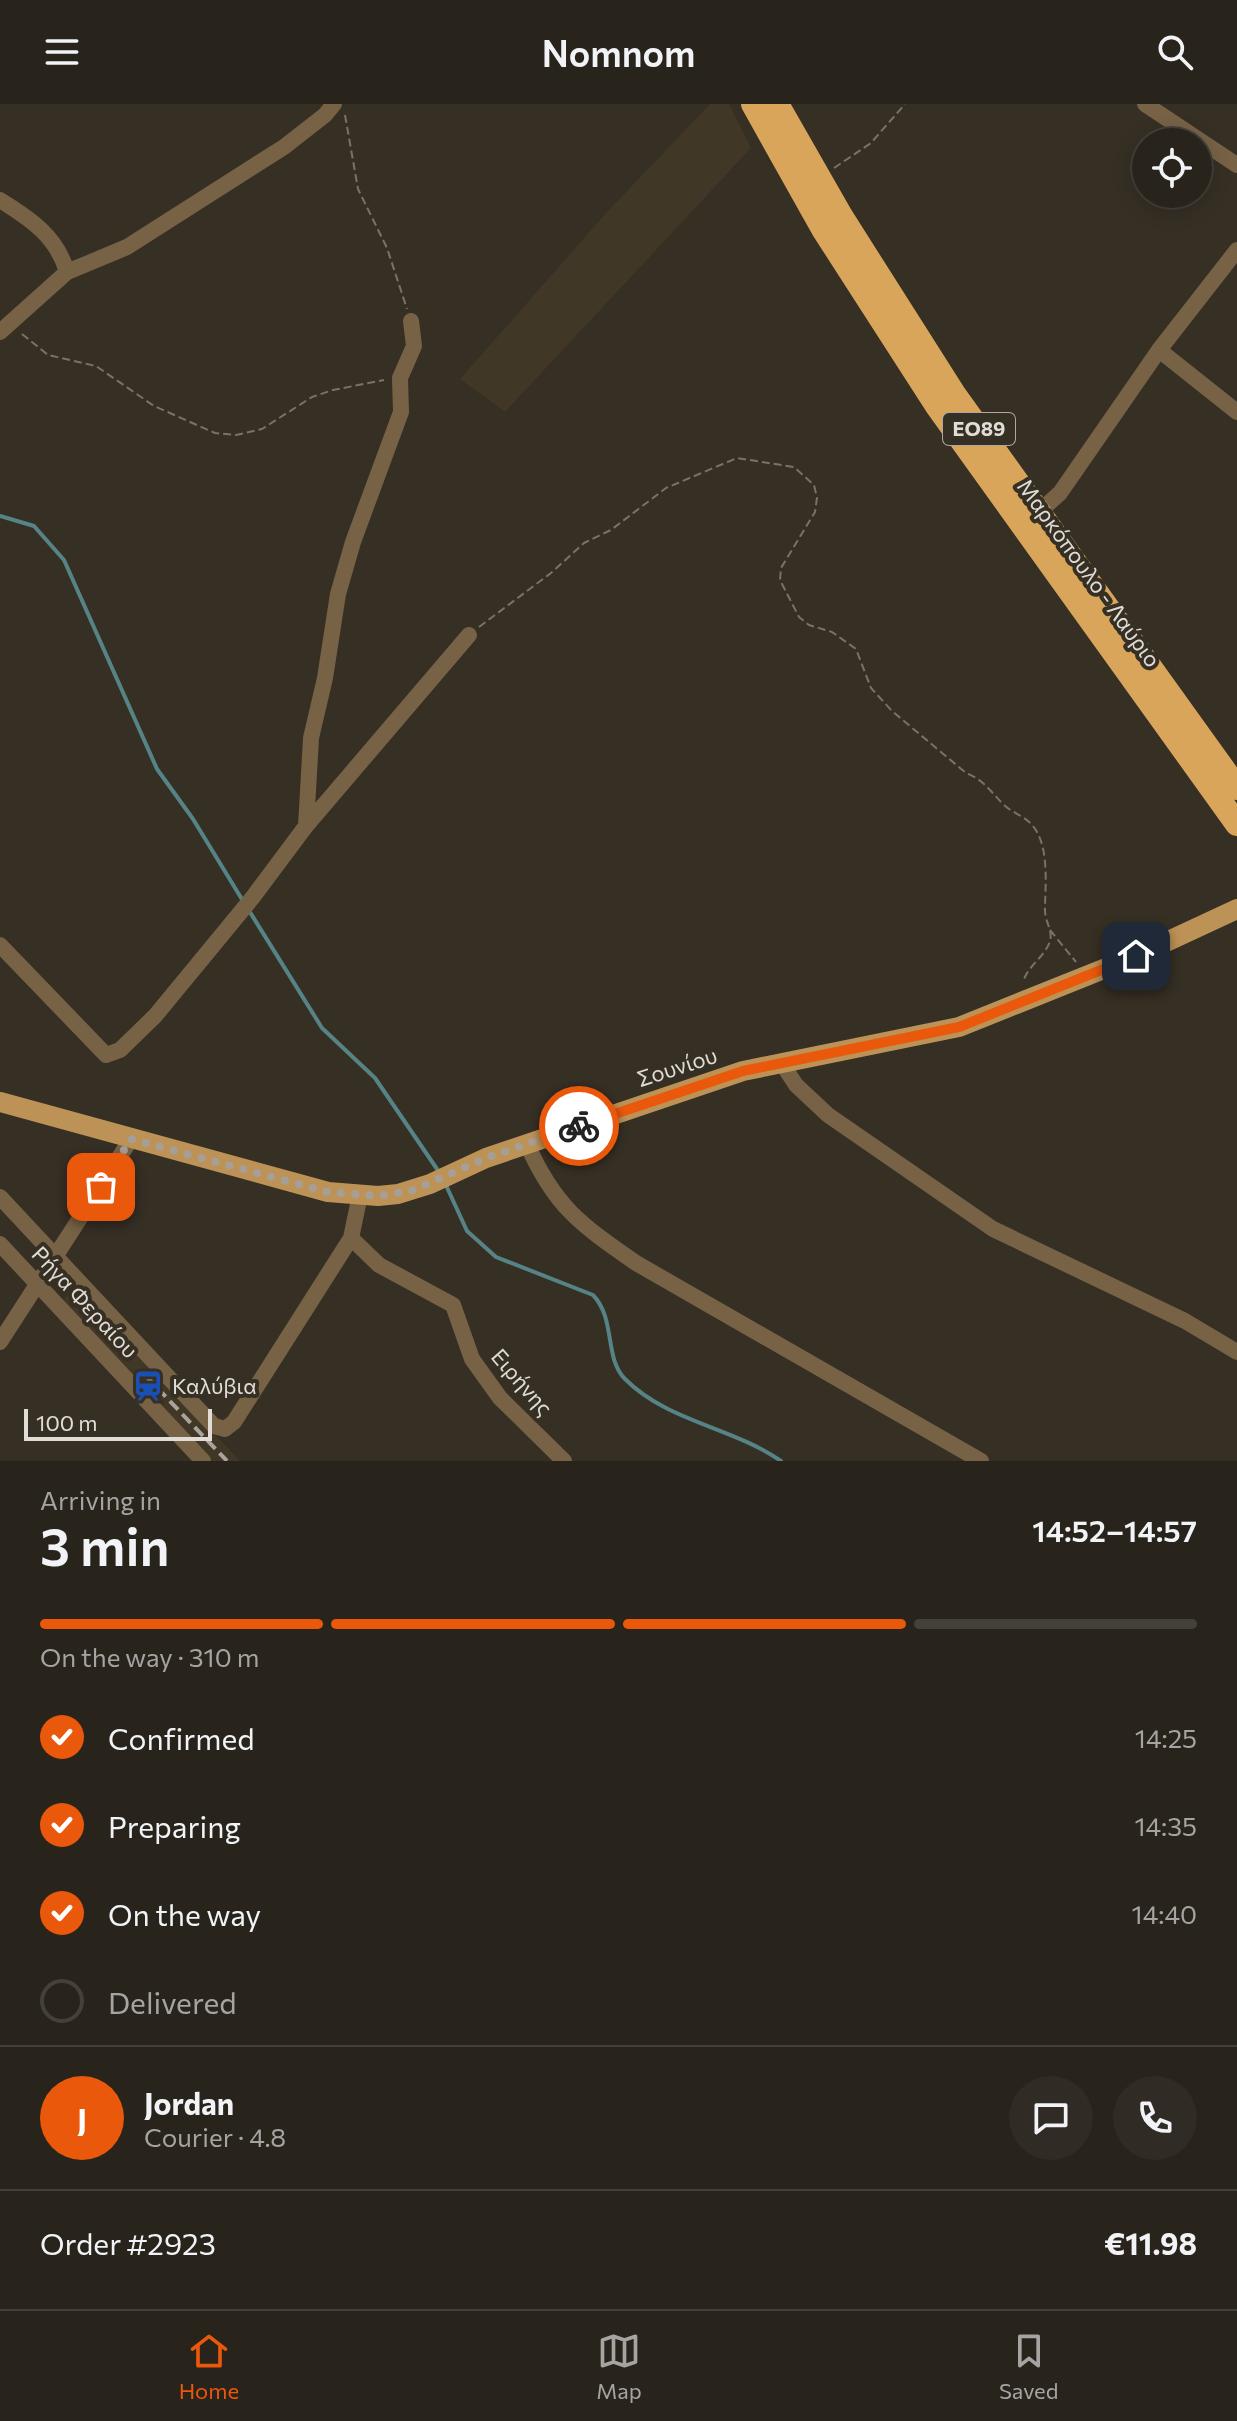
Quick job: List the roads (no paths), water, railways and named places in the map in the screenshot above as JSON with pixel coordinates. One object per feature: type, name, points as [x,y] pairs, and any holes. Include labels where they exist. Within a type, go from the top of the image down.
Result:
[{"type":"highway","name":"Μαρκόπουλο - Λαύριο","points":[[753,104],[823,229],[937,406],[1237,824]]},
{"type":"highway","name":"Μαρκόπουλο - Λαύριο","points":[[777,104],[914,333],[1237,788]]},
{"type":"main road","name":"Σουνίου","points":[[0,1102],[328,1192],[398,1194],[527,1144],[687,1088],[781,1062],[959,1027],[1025,1003],[1234,914]]},
{"type":"street","points":[[3,330],[67,272],[127,247],[284,147],[334,104]]},
{"type":"street","points":[[1145,104],[1237,165]]},
{"type":"street","points":[[0,200],[27,216],[50,238],[61,250],[67,272]]},
{"type":"street","points":[[1039,512],[1060,493],[1159,350],[1237,250]]},
{"type":"street","points":[[306,826],[311,738],[325,678],[338,594],[353,542],[401,412],[400,378],[414,346],[411,321]]},
{"type":"street","points":[[1159,350],[1237,412]]},
{"type":"street","points":[[0,945],[106,1055],[120,1050],[155,1016],[248,903],[306,826],[469,635]]},
{"type":"street","points":[[781,1062],[796,1085],[828,1115],[993,1229],[1185,1321],[1237,1352]]},
{"type":"street","points":[[0,1342],[131,1139]]},
{"type":"street","points":[[527,1144],[543,1180],[562,1205],[593,1233],[636,1263],[981,1461]]},
{"type":"street","points":[[351,1238],[360,1195]]},
{"type":"street","name":"Ρήγα Φεραίου","points":[[0,1197],[214,1426],[225,1429],[234,1422],[351,1238]]},
{"type":"street","name":"Ειρήνης","points":[[351,1238],[379,1265],[453,1305],[472,1359],[500,1398],[564,1461]]},
{"type":"street","name":"Ρήγα Φεραίου","points":[[0,1244],[203,1461]]},
{"type":"waterway","points":[[0,516],[34,526],[64,560],[157,769],[193,819],[243,901]]},
{"type":"waterway","points":[[248,909],[322,1028],[375,1078],[439,1172]]},
{"type":"waterway","points":[[445,1183],[467,1231],[496,1257],[593,1295],[605,1315],[614,1360],[625,1379],[642,1393],[680,1415],[762,1449],[781,1461]]},
{"type":"railway","points":[[145,1375],[227,1461]]},
{"type":"place","name":"Καλύβια","points":[[148,1386]]}]
